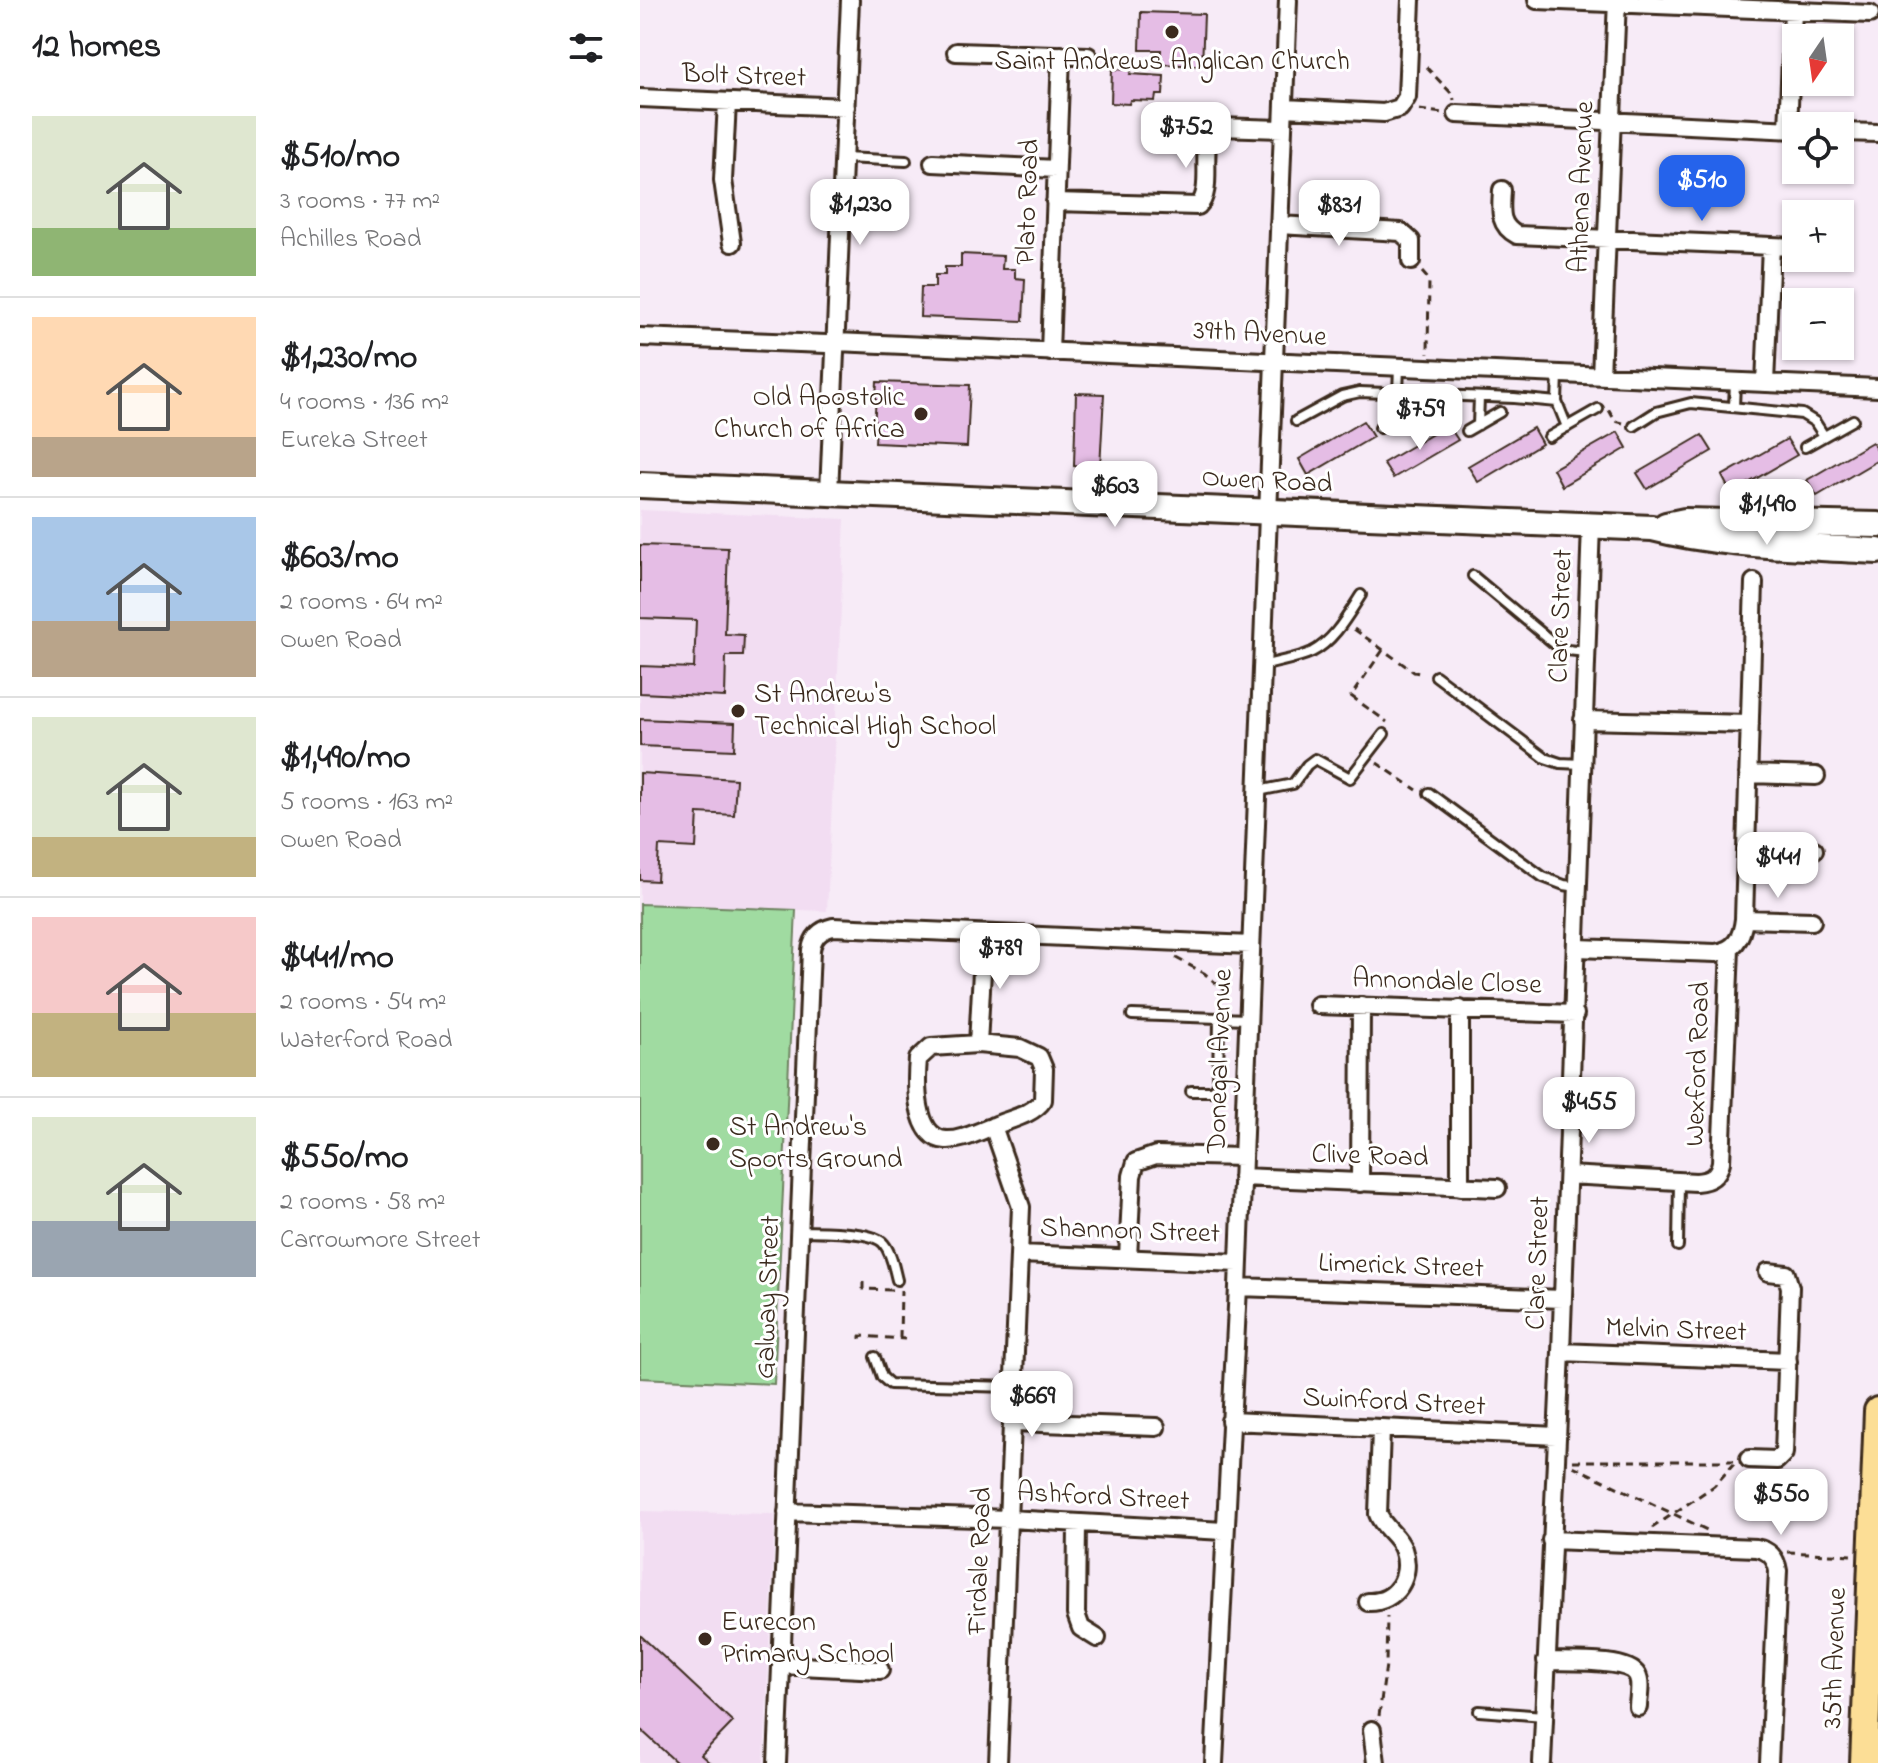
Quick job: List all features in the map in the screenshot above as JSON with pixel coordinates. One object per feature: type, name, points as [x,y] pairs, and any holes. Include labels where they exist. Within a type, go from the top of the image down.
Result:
[{"type":"main road","name":"35th Avenue","points":[[1864,1763],[1878,1411]]},
{"type":"street","points":[[829,493],[850,0]]},
{"type":"street","name":"Donegal Avenue","points":[[1214,1763],[1238,1287],[1288,0]]},
{"type":"street","points":[[1284,108],[1384,113],[1400,108],[1407,97],[1411,0]]},
{"type":"street","points":[[1537,0],[1870,14]]},
{"type":"street","name":"Athena Avenue","points":[[1601,376],[1617,2]]},
{"type":"street","points":[[1792,112],[1793,11]]},
{"type":"street","points":[[956,52],[1088,56]]},
{"type":"street","name":"Plato Road","points":[[1050,352],[1061,55]]},
{"type":"street","name":"Bolt Street","points":[[640,98],[846,107]]},
{"type":"street","points":[[727,102],[723,180],[732,243]]},
{"type":"street","points":[[1457,114],[1782,130]]},
{"type":"street","points":[[1055,202],[1198,206],[1204,198],[1207,141],[1211,131],[1219,127],[1283,129]]},
{"type":"street","points":[[1854,132],[1878,133]]},
{"type":"street","points":[[933,163],[1056,169]]},
{"type":"street","points":[[1502,190],[1501,217],[1504,226],[1512,233],[1523,236],[1782,246]]},
{"type":"street","points":[[1279,225],[1401,232],[1411,241],[1411,261]]},
{"type":"street","points":[[1765,383],[1771,246]]},
{"type":"street","name":"39th Avenue","points":[[640,337],[836,342],[1878,388]]},
{"type":"street","name":"Owen Road","points":[[640,485],[1652,528],[1720,541],[1878,551]]},
{"type":"street","name":"Owen Road","points":[[1652,528],[1685,521],[1878,525]]},
{"type":"street","name":"Clare Street","points":[[1542,1763],[1575,1014],[1591,525]]},
{"type":"street","points":[[1577,948],[1716,953],[1730,949],[1739,939],[1744,919],[1754,582]]},
{"type":"street","points":[[1583,720],[1750,724]]},
{"type":"street","points":[[1748,774],[1816,776]]},
{"type":"street","points":[[1746,847],[1814,850]]},
{"type":"street","points":[[1744,919],[1812,921]]},
{"type":"street","name":"Galway Street","points":[[777,1763],[798,1231],[814,939],[822,931],[833,927],[1251,945]]},
{"type":"street","points":[[978,1044],[984,935]]},
{"type":"street","name":"Wexford Road","points":[[1568,1175],[1679,1181],[1707,1180],[1719,1170],[1730,949]]},
{"type":"street","name":"Annondale Close","points":[[1318,1005],[1575,1014]]},
{"type":"street","points":[[1360,1183],[1361,1006]]},
{"type":"street","points":[[1460,1009],[1460,1187]]},
{"type":"street","points":[[978,1044],[1031,1051],[1043,1063],[1045,1094],[1040,1104],[1031,1111],[993,1126],[960,1139],[941,1140],[930,1131],[917,1098],[917,1067],[921,1053],[939,1045],[978,1044]]},
{"type":"street","name":"Firdale Road","points":[[993,1126],[1020,1199],[998,1763]]},
{"type":"street","points":[[1128,1258],[1132,1176],[1136,1162],[1156,1155],[1243,1157]]},
{"type":"street","name":"Clive Road","points":[[1242,1177],[1497,1188]]},
{"type":"street","name":"Shannon Street","points":[[1020,1254],[1238,1263]]},
{"type":"street","points":[[1749,1459],[1777,1460],[1784,1453],[1789,1280],[1783,1273],[1768,1272]]},
{"type":"street","name":"Limerick Street","points":[[1238,1287],[1563,1299]]},
{"type":"street","name":"Melvin Street","points":[[1561,1352],[1788,1361]]},
{"type":"street","name":"Swinford Street","points":[[1230,1421],[1556,1436]]},
{"type":"street","points":[[1013,1422],[1156,1427]]},
{"type":"street","points":[[1368,1602],[1387,1599],[1401,1585],[1405,1556],[1401,1545],[1378,1514],[1381,1430]]},
{"type":"street","name":"Ashford Street","points":[[787,1512],[1009,1519],[1224,1531]]},
{"type":"street","points":[[1077,1524],[1076,1614],[1081,1628],[1097,1638]]},
{"type":"street","points":[[1551,1540],[1756,1548],[1773,1556],[1778,1571],[1769,1763]]},
{"type":"street","points":[[1546,1661],[1619,1664],[1632,1669],[1639,1680],[1638,1707]]},
{"type":"street","points":[[781,1665],[880,1670]]},
{"type":"street","points":[[1372,1730],[1376,1763]]},
{"type":"lane","points":[[844,158],[906,161]]},
{"type":"lane","points":[[1397,419],[1399,367]]},
{"type":"lane","points":[[1558,374],[1557,402],[1567,427]]},
{"type":"lane","points":[[1734,407],[1735,382]]},
{"type":"lane","points":[[1296,421],[1352,393],[1557,402]]},
{"type":"lane","points":[[1478,425],[1479,397]]},
{"type":"lane","points":[[1634,426],[1656,412],[1691,403],[1802,414],[1815,422],[1824,436]]},
{"type":"lane","points":[[1380,428],[1415,409]]},
{"type":"lane","points":[[1549,437],[1598,409]]},
{"type":"lane","points":[[1467,431],[1500,412]]},
{"type":"lane","points":[[1805,447],[1853,420]]},
{"type":"lane","points":[[1473,576],[1556,645],[1586,652]]},
{"type":"lane","points":[[1263,666],[1313,651],[1329,639],[1361,595]]},
{"type":"lane","points":[[1436,676],[1545,758],[1560,763],[1582,764]]},
{"type":"lane","points":[[1258,791],[1293,784],[1315,759],[1350,778],[1384,734]]},
{"type":"lane","points":[[1429,793],[1543,877],[1578,887]]},
{"type":"lane","points":[[1132,1015],[1248,1019]]},
{"type":"lane","points":[[1191,1091],[1212,1091],[1218,1086],[1219,1018]]},
{"type":"lane","points":[[1678,1246],[1679,1181]]},
{"type":"lane","points":[[798,1231],[860,1235],[881,1240],[897,1280]]},
{"type":"lane","points":[[875,1357],[882,1377],[890,1384],[1014,1387]]},
{"type":"lane","points":[[1479,1711],[1544,1716]]},
{"type":"path","points":[[1400,108],[1457,114],[1453,95],[1409,50]]},
{"type":"path","points":[[1411,261],[1429,280],[1427,368]]},
{"type":"path","points":[[1598,409],[1607,406],[1615,421],[1634,426]]},
{"type":"path","points":[[1343,622],[1414,672],[1436,676]]},
{"type":"path","points":[[1383,650],[1351,696],[1391,724],[1384,734]]},
{"type":"path","points":[[1368,757],[1415,790],[1429,793]]},
{"type":"path","points":[[1170,956],[1204,973],[1239,1002]]},
{"type":"path","points":[[863,1282],[863,1289],[907,1291]]},
{"type":"path","points":[[900,1338],[901,1290]]},
{"type":"path","points":[[860,1339],[860,1336],[905,1339]]},
{"type":"path","points":[[1648,1530],[1674,1514],[1714,1486],[1736,1461],[1570,1461],[1569,1464],[1674,1514],[1715,1534]]},
{"type":"path","points":[[1783,1552],[1856,1555]]},
{"type":"path","points":[[1372,1730],[1381,1710],[1383,1695],[1387,1599]]},
{"type":"shaded area","name":"St Andrew's Technical High School","points":[[640,510],[845,519],[827,911],[640,904]]},
{"type":"shaded area","name":"Eurecon Primary School","points":[[640,1511],[775,1514],[764,1763],[640,1763]]},
{"type":"green space","name":"St Andrew's Sports Ground","points":[[640,904],[796,910],[774,1384],[640,1378]]},
{"type":"building","name":"Saint Andrews Anglican Church","points":[[1141,12],[1204,14],[1202,66],[1160,64],[1161,50],[1140,50]]},
{"type":"building","points":[[1112,69],[1131,70],[1130,74],[1164,76],[1163,95],[1156,95],[1155,101],[1111,103]]},
{"type":"building","points":[[961,254],[1003,256],[1002,269],[1015,269],[1015,278],[1025,279],[1023,321],[920,317],[921,287],[935,287],[935,275],[945,275],[945,267],[961,267]]},
{"type":"building","name":"Old Apostolic Church of Africa","points":[[877,382],[970,385],[967,447],[875,443]]},
{"type":"building","points":[[1076,393],[1104,394],[1100,468],[1074,466]]},
{"type":"building","points":[[1363,421],[1373,437],[1308,475],[1299,459]]},
{"type":"building","points":[[1448,425],[1458,440],[1393,478],[1383,463]]},
{"type":"building","points":[[1533,428],[1542,444],[1478,482],[1468,466]]},
{"type":"building","points":[[1618,432],[1627,448],[1562,486],[1553,469]]},
{"type":"building","points":[[1702,435],[1712,451],[1647,489],[1637,473]]},
{"type":"building","points":[[1787,439],[1797,455],[1731,493],[1722,476]]},
{"type":"building","points":[[1872,442],[1878,452],[1878,460],[1817,496],[1807,480]]},
{"type":"building","points":[[1766,489],[1796,490],[1796,507],[1766,506]]},
{"type":"building","points":[[640,545],[728,548],[725,634],[744,635],[743,656],[726,656],[725,697],[640,693],[640,666],[694,668],[696,620],[640,618]]},
{"type":"building","points":[[640,719],[735,723],[734,750],[640,746]]},
{"type":"building","points":[[640,773],[736,779],[734,815],[698,813],[696,848],[659,846],[657,881],[640,880]]},
{"type":"building","points":[[640,1635],[733,1722],[701,1755],[710,1763],[677,1763],[640,1729]]},
{"type":"place","name":"Saint Andrews Anglican Church","points":[[1172,32]]},
{"type":"place","name":"Old Apostolic Church of Africa","points":[[921,414]]},
{"type":"place","name":"St Andrew's Technical High School","points":[[738,711]]},
{"type":"place","name":"St Andrew's Sports Ground","points":[[713,1144]]},
{"type":"place","name":"Eurecon Primary School","points":[[705,1639]]}]
